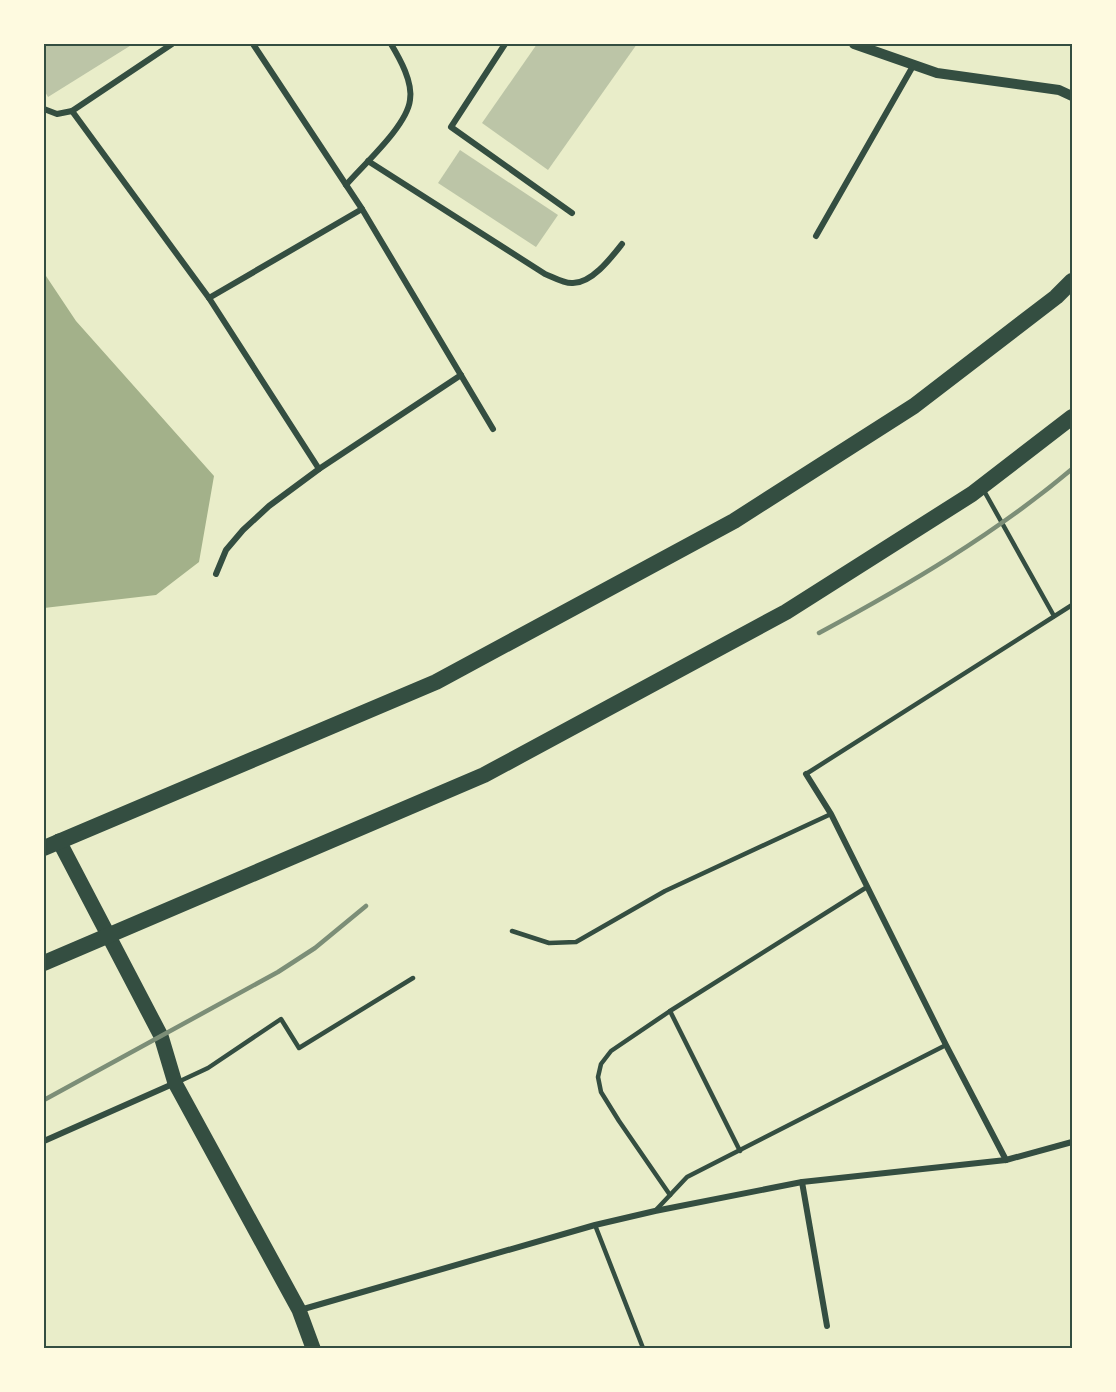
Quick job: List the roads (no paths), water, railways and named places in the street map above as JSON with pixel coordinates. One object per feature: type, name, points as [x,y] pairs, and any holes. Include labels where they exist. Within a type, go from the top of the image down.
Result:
[{"type":"highway","points":[[51,845],[436,681],[734,521],[915,406],[1056,297],[1072,281]]},
{"type":"highway","points":[[44,963],[484,775],[786,612],[982,487],[1072,417]]},
{"type":"main road","points":[[51,845],[108,936],[161,1036],[175,1083],[299,1310],[313,1348]]},
{"type":"street","points":[[44,109],[57,114],[72,111],[172,44]]},
{"type":"street","points":[[253,44],[362,209],[493,429]]},
{"type":"street","points":[[346,185],[405,117],[411,99],[406,76],[391,44]]},
{"type":"street","points":[[505,44],[452,128],[572,213]]},
{"type":"street","points":[[854,44],[937,73],[1059,90],[1072,96]]},
{"type":"street","points":[[816,236],[913,66]]},
{"type":"street","points":[[72,111],[208,298],[319,469]]},
{"type":"street","points":[[368,160],[545,274],[562,281],[572,284],[580,282],[609,261],[622,244]]},
{"type":"street","points":[[208,298],[362,209]]},
{"type":"street","points":[[216,574],[226,550],[243,530],[269,506],[319,469],[461,375]]},
{"type":"street","points":[[806,774],[831,814],[1006,1160]]},
{"type":"street","points":[[44,1141],[175,1083]]},
{"type":"street","points":[[299,1310],[596,1225],[655,1211],[802,1182],[1006,1160],[1072,1142]]},
{"type":"street","points":[[802,1182],[827,1326]]},
{"type":"lane","points":[[982,487],[1054,616]]},
{"type":"lane","points":[[806,774],[1072,605]]},
{"type":"lane","points":[[512,931],[549,942],[576,942],[665,891],[831,814]]},
{"type":"lane","points":[[670,1195],[601,1092],[598,1077],[601,1064],[611,1051],[670,1011],[867,887]]},
{"type":"lane","points":[[175,1083],[208,1068],[281,1019],[298,1048],[413,978]]},
{"type":"lane","points":[[670,1011],[740,1151]]},
{"type":"lane","points":[[655,1211],[687,1177],[946,1045]]},
{"type":"lane","points":[[596,1225],[642,1348]]},
{"type":"railway","points":[[819,633],[982,537],[1072,469]]},
{"type":"railway","points":[[44,1100],[278,972],[315,948],[366,906]]}]
